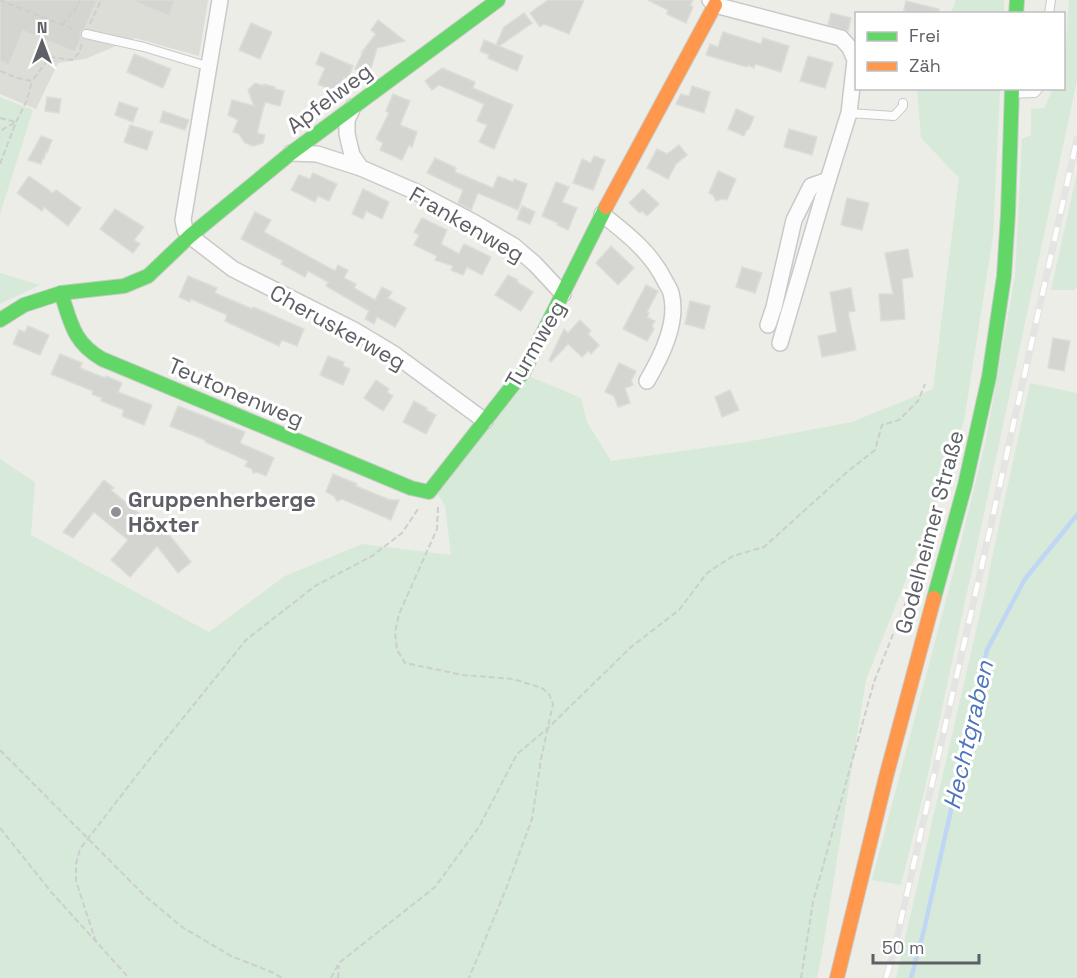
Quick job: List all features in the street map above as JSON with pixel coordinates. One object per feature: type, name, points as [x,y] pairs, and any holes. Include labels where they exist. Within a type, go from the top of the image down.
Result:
[{"type":"street","points":[[190,236],[185,230],[183,220],[220,0]]},
{"type":"street","name":"Apfelweg","points":[[0,320],[24,305],[61,293],[124,286],[148,276],[190,236],[291,153],[498,0]]},
{"type":"street","points":[[713,2],[841,38],[850,48],[855,60],[849,113],[780,343]]},
{"type":"street","name":"Turmweg","points":[[429,492],[524,372],[602,214],[713,2]]},
{"type":"street","name":"Godelheimer Straße","points":[[837,978],[889,766],[965,485],[989,377],[1004,276],[1012,92]]},
{"type":"street","points":[[353,107],[347,120],[346,134],[352,155],[361,168]]},
{"type":"street","name":"Frankenweg","points":[[291,153],[316,154],[361,168],[414,191],[514,246],[535,264],[563,294]]},
{"type":"street","points":[[768,325],[794,220],[811,186],[828,180]]},
{"type":"street","points":[[602,214],[638,244],[659,269],[671,293],[672,312],[669,332],[662,355],[647,381]]},
{"type":"street","name":"Cheruskerweg","points":[[190,236],[232,269],[354,330],[394,354],[485,421]]},
{"type":"street","name":"Teutonenweg","points":[[61,293],[69,321],[82,344],[102,359],[411,488],[429,492]]},
{"type":"lane","points":[[86,34],[144,46],[210,67]]},
{"type":"lane","points":[[1012,92],[1035,93],[1038,90]]},
{"type":"lane","points":[[849,113],[894,116],[903,103]]},
{"type":"path","points":[[0,0],[86,34]]},
{"type":"path","points":[[62,25],[80,0]]},
{"type":"path","points":[[0,164],[27,100],[32,81],[50,57],[72,60],[79,53],[101,0]]},
{"type":"path","points":[[0,71],[32,81]]},
{"type":"path","points":[[0,118],[16,122]]},
{"type":"path","points":[[0,131],[16,122]]},
{"type":"path","points":[[331,978],[339,963],[435,887],[479,827],[517,754],[547,729],[631,647],[679,610],[707,573],[733,556],[765,547],[847,472],[876,450],[882,425],[899,420],[918,401],[925,384]]},
{"type":"path","points":[[96,942],[76,880],[76,864],[80,849],[246,640],[315,586],[372,556],[402,533],[429,492],[439,508],[437,529],[399,614],[394,632],[397,650],[405,663],[420,667],[463,675],[513,679],[542,688],[549,694],[553,704],[532,819],[469,978]]},
{"type":"path","points":[[801,978],[813,902],[874,682],[913,584],[936,518]]},
{"type":"path","points":[[0,750],[145,896],[182,927],[231,956],[282,978]]},
{"type":"path","points":[[0,828],[52,893],[129,978]]},
{"type":"path","points":[[338,978],[339,963]]},
{"type":"shaded area","points":[[0,0],[208,0],[199,56],[135,38],[85,59],[58,63],[36,109],[0,94]]},
{"type":"green space","points":[[956,0],[1004,0],[1004,12],[951,12]]},
{"type":"green space","points":[[1069,0],[1077,0],[1077,81],[925,788],[901,885],[872,880],[986,439],[1015,276],[1022,139],[1031,135],[1031,109],[1044,108],[1053,90],[1065,90]]},
{"type":"green space","points":[[917,90],[1000,90],[993,237],[964,421],[940,494],[866,680],[817,978],[0,978],[0,459],[35,482],[31,535],[209,632],[285,576],[362,544],[451,555],[445,506],[437,493],[529,376],[581,398],[587,422],[611,461],[746,442],[852,422],[933,389],[959,178],[921,138]]},
{"type":"green space","points":[[0,97],[33,110],[0,214]]},
{"type":"green space","points":[[1077,173],[1077,287],[1074,290],[1051,290]]},
{"type":"green space","points":[[0,273],[40,285],[0,304]]},
{"type":"green space","points":[[1030,383],[1077,393],[1077,978],[896,978],[987,583]]},
{"type":"building","points":[[0,0],[97,0],[85,28],[80,32],[81,38],[75,52],[23,31],[9,65],[0,61]]},
{"type":"building","points":[[131,0],[175,0],[169,16]]},
{"type":"building","points":[[548,0],[584,0],[569,34],[544,24],[540,27],[530,13]]},
{"type":"building","points":[[648,0],[693,0],[690,5],[693,7],[686,23],[667,14],[668,10]]},
{"type":"building","points":[[906,1],[939,9],[939,12],[903,12]]},
{"type":"building","points":[[524,13],[532,23],[499,46],[523,56],[517,71],[488,58],[489,55],[480,51],[484,40],[496,45],[504,27]]},
{"type":"building","points":[[831,13],[851,18],[848,31],[828,25]]},
{"type":"building","points":[[378,20],[405,41],[377,48],[369,75],[355,69],[363,52],[361,53],[376,34],[371,30]]},
{"type":"building","points":[[251,23],[272,32],[260,59],[239,50]]},
{"type":"building","points":[[723,32],[761,44],[763,38],[789,46],[781,72],[755,64],[754,68],[748,65],[747,67],[706,55],[710,44],[718,47]]},
{"type":"building","points":[[321,52],[353,66],[348,79],[344,77],[338,93],[318,84],[325,68],[316,64]]},
{"type":"building","points":[[134,54],[171,69],[163,88],[127,72]]},
{"type":"building","points":[[808,56],[833,63],[825,88],[800,81]]},
{"type":"building","points":[[442,68],[475,82],[473,88],[513,105],[494,149],[479,142],[487,125],[477,121],[484,104],[439,85],[432,90],[425,81]]},
{"type":"building","points":[[255,83],[284,91],[280,106],[265,102],[257,133],[265,135],[263,143],[253,146],[245,143],[239,134],[233,132],[238,120],[228,115],[232,100],[254,106],[248,90]]},
{"type":"building","points":[[692,86],[710,92],[704,113],[676,104],[681,94],[689,96]]},
{"type":"building","points":[[393,94],[410,101],[400,125],[417,132],[412,147],[409,145],[402,160],[380,150],[383,143],[376,139],[389,113],[386,111]]},
{"type":"building","points":[[47,97],[61,99],[59,113],[45,111]]},
{"type":"building","points":[[119,102],[138,108],[133,122],[115,115]]},
{"type":"building","points":[[736,109],[754,117],[744,136],[728,129]]},
{"type":"building","points":[[163,111],[189,120],[185,130],[160,122]]},
{"type":"building","points":[[130,125],[153,132],[147,150],[124,142]]},
{"type":"building","points":[[789,129],[817,137],[812,155],[784,147]]},
{"type":"building","points":[[41,136],[52,140],[41,164],[28,160]]},
{"type":"building","points":[[679,145],[687,155],[676,164],[668,179],[647,168],[657,149],[667,154]]},
{"type":"building","points":[[594,156],[605,160],[593,190],[573,183],[582,159],[591,163]]},
{"type":"building","points":[[435,158],[456,168],[455,172],[493,188],[498,176],[527,184],[518,210],[478,193],[471,210],[458,203],[463,190],[427,173]]},
{"type":"building","points":[[718,171],[736,179],[727,200],[716,201],[709,193]]},
{"type":"building","points":[[313,173],[337,184],[329,201],[318,196],[315,202],[291,190],[299,175],[310,179]]},
{"type":"building","points":[[29,176],[53,193],[56,190],[81,208],[68,226],[44,207],[42,211],[17,193]]},
{"type":"building","points":[[556,182],[569,187],[562,202],[577,208],[568,230],[542,216]]},
{"type":"building","points":[[363,189],[389,202],[382,219],[366,211],[363,219],[352,214]]},
{"type":"building","points":[[643,189],[659,204],[647,216],[629,203]]},
{"type":"building","points":[[847,198],[869,203],[862,230],[841,225]]},
{"type":"building","points":[[522,206],[535,212],[530,224],[517,219]]},
{"type":"building","points":[[115,209],[144,227],[134,240],[140,244],[133,253],[100,229]]},
{"type":"building","points":[[255,212],[271,220],[264,232],[335,271],[338,265],[348,270],[344,278],[356,284],[354,288],[375,300],[382,287],[392,292],[388,298],[406,308],[395,327],[377,317],[374,324],[365,319],[369,311],[326,286],[328,282],[308,271],[305,277],[281,264],[283,261],[241,239]]},
{"type":"building","points":[[422,218],[447,230],[441,244],[459,254],[464,244],[491,257],[482,275],[467,267],[463,275],[451,270],[453,266],[435,260],[437,256],[414,245],[419,235],[414,232]]},
{"type":"building","points":[[611,246],[634,268],[618,285],[596,263]]},
{"type":"building","points":[[908,249],[913,277],[902,279],[905,319],[881,321],[879,294],[893,294],[885,253]]},
{"type":"building","points":[[742,267],[762,273],[755,293],[736,287]]},
{"type":"building","points":[[508,275],[533,292],[521,311],[495,295]]},
{"type":"building","points":[[188,276],[217,288],[215,293],[304,329],[297,346],[282,340],[279,346],[225,321],[227,315],[191,299],[190,302],[179,297]]},
{"type":"building","points":[[646,285],[658,291],[647,312],[649,313],[647,317],[655,321],[652,326],[654,329],[647,341],[623,329]]},
{"type":"building","points":[[851,288],[855,311],[848,312],[856,350],[822,357],[818,336],[837,332],[830,292]]},
{"type":"building","points":[[690,301],[710,306],[704,329],[685,324]]},
{"type":"building","points":[[580,320],[591,331],[588,334],[599,345],[591,354],[588,351],[582,357],[568,344],[551,362],[549,360],[564,329],[568,333]]},
{"type":"building","points":[[28,326],[49,335],[40,355],[13,344],[19,330],[25,332]]},
{"type":"building","points":[[1053,338],[1070,341],[1064,371],[1048,368]]},
{"type":"building","points":[[60,354],[82,363],[80,368],[122,383],[118,392],[152,405],[144,425],[122,416],[124,410],[101,401],[102,398],[92,394],[93,391],[51,374]]},
{"type":"building","points":[[328,356],[344,362],[343,366],[350,369],[343,385],[320,375]]},
{"type":"building","points":[[619,363],[636,371],[631,381],[633,385],[625,388],[630,403],[618,407],[614,396],[605,392]]},
{"type":"building","points":[[376,380],[389,389],[387,392],[393,396],[383,411],[364,398]]},
{"type":"building","points":[[730,390],[739,410],[722,417],[715,397]]},
{"type":"building","points":[[414,401],[436,415],[426,434],[403,422]]},
{"type":"building","points":[[178,406],[245,432],[240,443],[274,458],[266,476],[257,472],[253,473],[252,469],[245,466],[248,461],[170,426]]},
{"type":"building","points":[[333,474],[390,500],[399,500],[391,520],[342,499],[337,501],[334,496],[326,492]]},
{"type":"building","points":[[104,480],[114,488],[111,490],[154,526],[159,522],[191,562],[178,573],[157,546],[130,577],[111,560],[128,540],[94,512],[73,538],[63,532]]},
{"type":"waterway","name":"Hechtgraben","points":[[911,978],[924,930],[987,650],[1025,579],[1077,515]]},
{"type":"railway","points":[[886,978],[982,565],[1077,139]]},
{"type":"traffic: fast","points":[[0,320],[24,305],[61,293],[124,286],[148,276],[190,236],[291,153],[498,0]]},
{"type":"traffic: fast","points":[[1016,12],[1017,0]]},
{"type":"traffic: fast","points":[[934,598],[965,485],[989,377],[1004,276],[1012,90]]},
{"type":"traffic: fast","points":[[61,293],[74,331],[85,346],[102,359],[411,488],[429,492],[524,371],[606,207]]},
{"type":"traffic: slow","points":[[606,207],[715,5]]},
{"type":"traffic: slow","points":[[837,978],[886,777],[934,598]]},
{"type":"place","name":"Gruppenherberge Höxter","points":[[116,512]]}]
